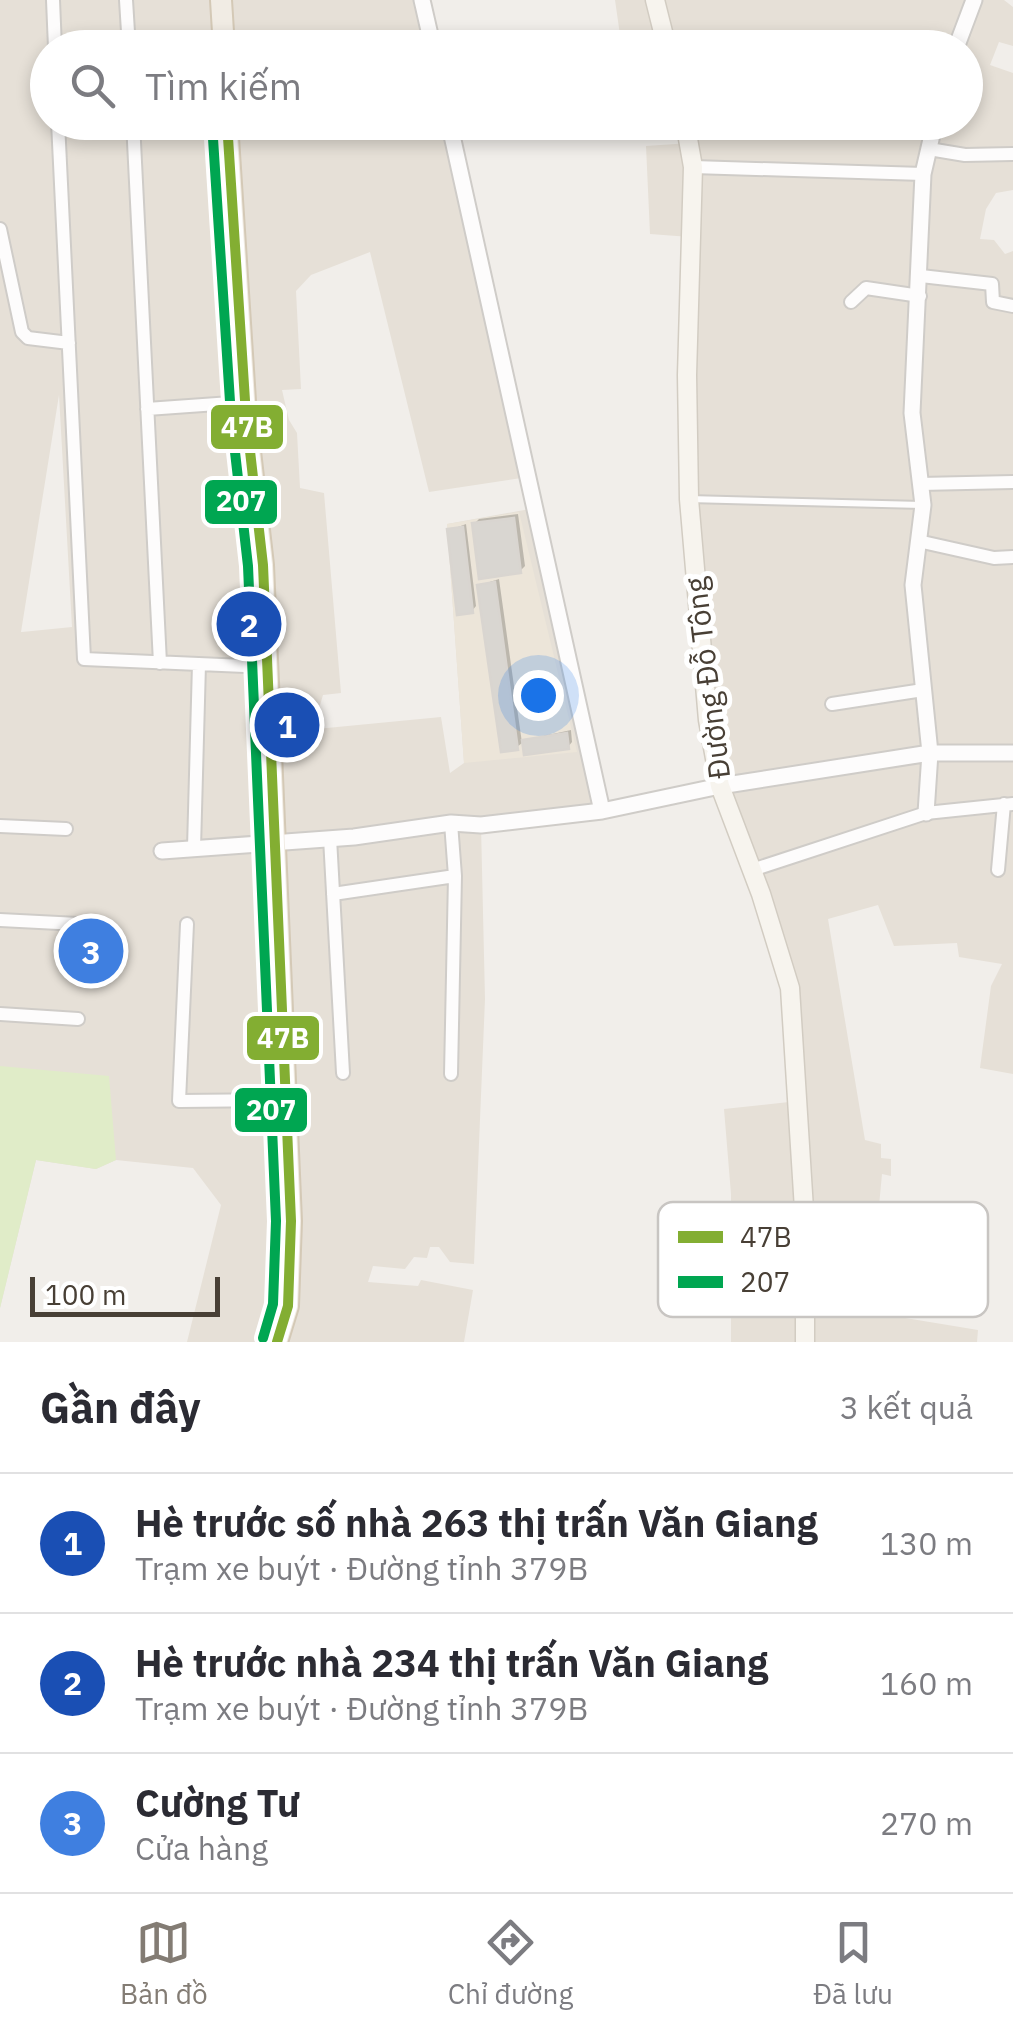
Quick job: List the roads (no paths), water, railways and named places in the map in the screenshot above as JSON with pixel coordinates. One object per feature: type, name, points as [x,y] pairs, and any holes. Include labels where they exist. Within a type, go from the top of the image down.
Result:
[{"type":"main road","points":[[221,0],[223,30]]},
{"type":"main road","points":[[655,0],[662,30]]},
{"type":"main road","points":[[228,140],[244,402],[263,564],[285,1100],[288,1306],[277,1342]]},
{"type":"main road","name":"Đường Đỗ Tông","points":[[689,140],[693,167],[687,376],[689,499],[708,720],[720,786],[790,988],[804,1202]]},
{"type":"main road","name":"Đường Đỗ Tông","points":[[805,1317],[805,1342]]},
{"type":"street","points":[[52,0],[54,30]]},
{"type":"street","points":[[126,0],[128,30]]},
{"type":"street","points":[[422,0],[429,30]]},
{"type":"street","points":[[963,30],[974,0]]},
{"type":"street","points":[[59,140],[84,659],[267,668]]},
{"type":"street","points":[[133,140],[160,663]]},
{"type":"street","points":[[454,140],[602,810]]},
{"type":"street","points":[[926,814],[930,753],[913,585],[923,506],[912,414],[923,174],[931,140]]},
{"type":"street","points":[[929,148],[965,155],[1013,154]]},
{"type":"street","points":[[693,167],[848,175],[923,174]]},
{"type":"street","points":[[0,228],[22,332],[28,338],[69,344]]},
{"type":"street","points":[[921,276],[992,284],[992,302],[1013,306]]},
{"type":"street","points":[[851,302],[866,288],[920,296]]},
{"type":"street","points":[[147,408],[244,402]]},
{"type":"street","points":[[920,484],[1013,482]]},
{"type":"street","points":[[918,541],[994,558],[1013,557]]},
{"type":"street","points":[[194,848],[199,664]]},
{"type":"street","points":[[832,704],[922,690]]},
{"type":"street","points":[[162,850],[330,838],[450,824],[481,825],[602,810],[720,786],[930,753],[1013,753]]},
{"type":"street","points":[[752,870],[926,814],[1008,804],[998,870]]},
{"type":"street","points":[[450,824],[455,876],[451,1074]]},
{"type":"street","points":[[0,826],[66,830]]},
{"type":"street","points":[[330,838],[343,1073]]},
{"type":"street","points":[[333,894],[455,876]]},
{"type":"street","points":[[0,920],[78,924]]},
{"type":"street","points":[[187,924],[179,1101],[285,1100]]},
{"type":"street","points":[[0,1014],[78,1019]]},
{"type":"lane","points":[[689,499],[923,506]]},
{"type":"place","name":"Hè trước nhà 234 thị trấn Văn Giang","points":[[249,624]]},
{"type":"place","name":"Hè trước số nhà 263 thị trấn Văn Giang","points":[[287,725]]},
{"type":"place","name":"Cường Tư","points":[[91,951]]}]
